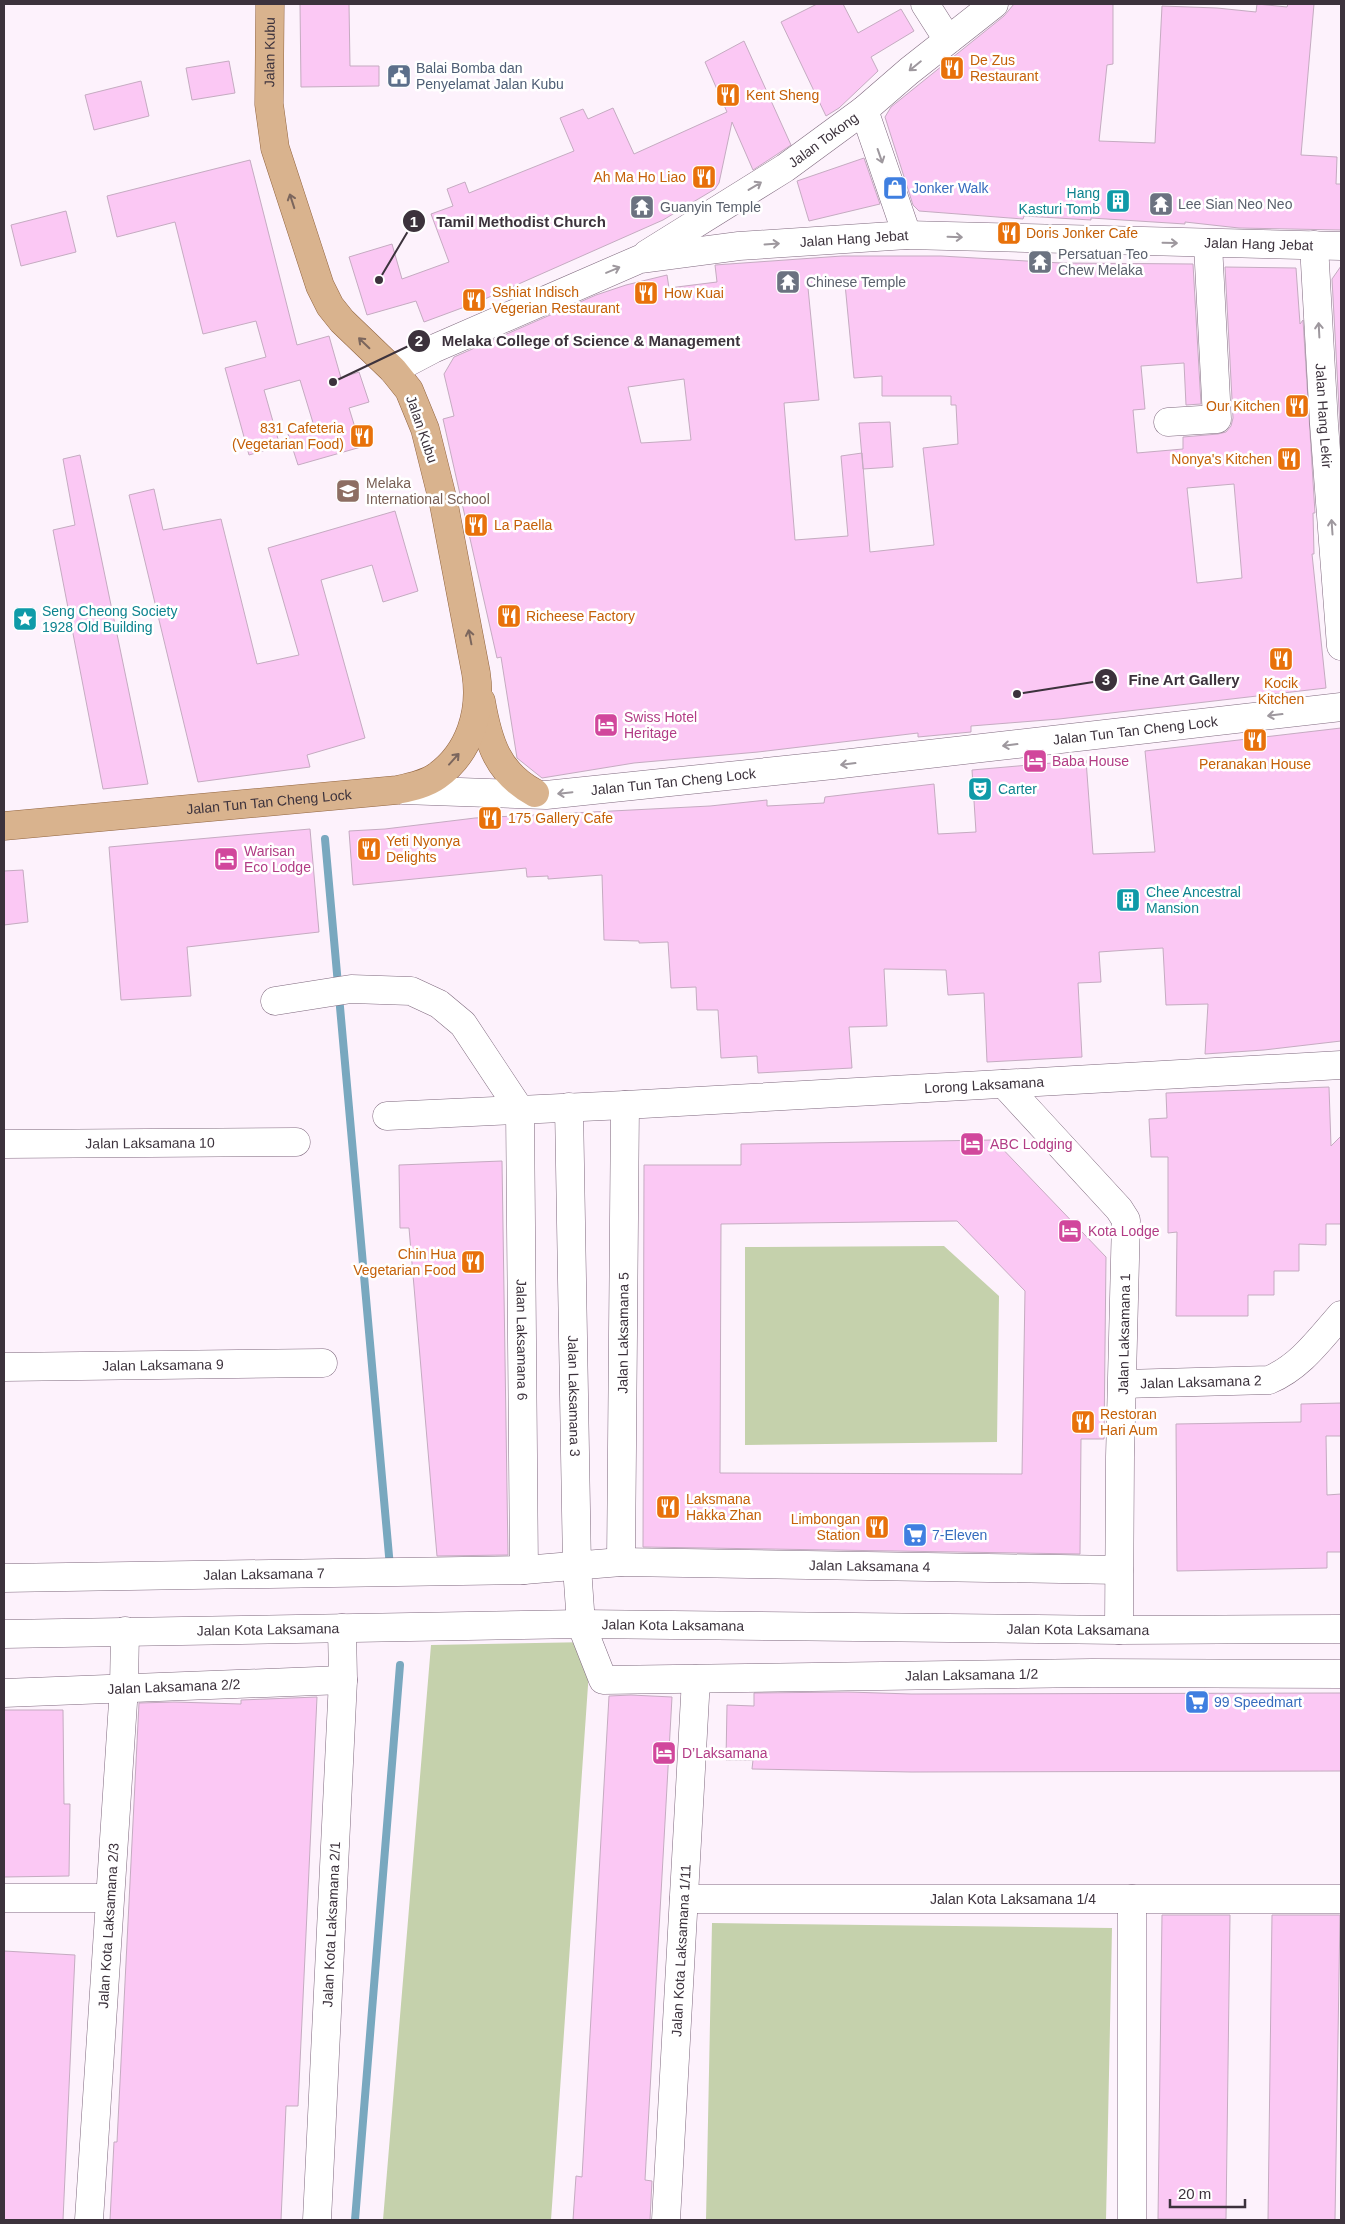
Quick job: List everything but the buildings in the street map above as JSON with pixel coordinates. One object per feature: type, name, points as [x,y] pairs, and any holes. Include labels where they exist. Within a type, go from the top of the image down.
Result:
[{"type":"main road","name":"Jalan Kubu","points":[[270,4],[269,104],[275,148],[320,286],[330,306],[342,321],[393,370],[409,390],[425,429],[444,505],[478,685],[473,726],[466,745],[454,761],[436,776],[417,785],[397,790]]},
{"type":"main road","points":[[478,685],[491,743],[499,761],[509,776],[520,786],[535,793]]},
{"type":"main road","name":"Jalan Tun Tan Cheng Lock","points":[[4,826],[397,790]]},
{"type":"street","points":[[925,4],[948,40]]},
{"type":"street","name":"Jalan Tokong","points":[[640,259],[785,168],[864,110],[994,4]]},
{"type":"street","points":[[864,110],[906,235]]},
{"type":"street","name":"Jalan Hang Jebat","points":[[393,370],[441,345],[640,259],[739,246],[906,235],[1341,246]]},
{"type":"street","points":[[1168,422],[1217,419],[1208,244]]},
{"type":"street","name":"Jalan Hang Lekir","points":[[1314,245],[1324,424],[1341,646]]},
{"type":"street","name":"Jalan Tun Tan Cheng Lock","points":[[397,790],[546,794],[833,766],[1341,707]]},
{"type":"street","points":[[275,1001],[351,989],[411,991],[439,1004],[463,1024],[520,1110]]},
{"type":"street","name":"Lorong Laksamana","points":[[386,1116],[569,1108],[1341,1065]]},
{"type":"street","name":"Jalan Laksamana 1","points":[[1004,1084],[1119,1209],[1126,1220],[1120,1457],[1119,1630]]},
{"type":"street","name":"Jalan Laksamana 5","points":[[621,1562],[625,1105]]},
{"type":"street","name":"Jalan Laksamana 3","points":[[569,1108],[577,1567],[581,1624],[604,1680]]},
{"type":"street","name":"Jalan Laksamana 6","points":[[520,1110],[524,1570]]},
{"type":"street","name":"Jalan Laksamana 10","points":[[4,1144],[296,1142]]},
{"type":"street","name":"Jalan Laksamana 2","points":[[1123,1384],[1269,1380],[1284,1374],[1301,1360],[1341,1315]]},
{"type":"street","name":"Jalan Laksamana 9","points":[[4,1367],[323,1363]]},
{"type":"street","name":"Jalan Laksamana 4","points":[[577,1567],[621,1562],[1119,1570]]},
{"type":"street","name":"Jalan Laksamana 7","points":[[4,1578],[524,1570],[577,1567]]},
{"type":"street","name":"Jalan Kota Laksamana","points":[[4,1634],[581,1624],[1119,1630],[1340,1627]]},
{"type":"street","name":"Jalan Kota Laksamana 2/1","points":[[317,2220],[343,1680],[342,1628]]},
{"type":"street","name":"Jalan Kota Laksamana 2/3","points":[[89,2220],[124,1687],[126,1631]]},
{"type":"street","name":"Jalan Laksamana 1/2","points":[[604,1680],[1092,1673],[1341,1674]]},
{"type":"street","name":"Jalan Laksamana 2/2","points":[[4,1693],[343,1680]]},
{"type":"street","name":"Jalan Kota Laksamana 1/11","points":[[666,2220],[696,1680]]},
{"type":"street","points":[[4,1898],[109,1898]]},
{"type":"street","name":"Jalan Kota Laksamana 1/4","points":[[684,1899],[1341,1899]]},
{"type":"street","points":[[1132,1899],[1132,2220]]},
{"type":"green space","points":[[944,1246],[999,1296],[997,1442],[745,1445],[745,1247]]},
{"type":"green space","points":[[591,1642],[551,2220],[383,2220],[431,1645]]},
{"type":"green space","points":[[712,1923],[1112,1928],[1106,2220],[706,2220]]},
{"type":"waterway","points":[[325,839],[390,1567]]},
{"type":"waterway","points":[[355,2220],[400,1665]]},
{"type":"place","name":"De Zus Restaurant","points":[[952,68]]},
{"type":"place","name":"Balai Bomba dan Penyelamat Jalan Kubu","points":[[399,76]]},
{"type":"place","name":"Kent Sheng","points":[[728,95]]},
{"type":"place","name":"Ah Ma Ho Liao","points":[[704,177]]},
{"type":"place","name":"Jonker Walk","points":[[895,188]]},
{"type":"place","name":"Hang Kasturi Tomb","points":[[1118,201]]},
{"type":"place","name":"Lee Sian Neo Neo","points":[[1161,204]]},
{"type":"place","name":"Guanyin Temple","points":[[642,207]]},
{"type":"place","name":"Doris Jonker Cafe","points":[[1009,233]]},
{"type":"place","name":"Persatuan Teo Chew Melaka","points":[[1040,262]]},
{"type":"place","name":"Tamil Methodist Church","points":[[379,280]]},
{"type":"place","name":"Chinese Temple","points":[[788,282]]},
{"type":"place","name":"How Kuai","points":[[646,293]]},
{"type":"place","name":"Sshiat Indisch Vegerian Restaurant","points":[[474,300]]},
{"type":"place","name":"Melaka College of Science & Management","points":[[333,382]]},
{"type":"place","name":"Our Kitchen","points":[[1297,406]]},
{"type":"place","name":"831 Cafeteria (Vegetarian Food)","points":[[362,436]]},
{"type":"place","name":"Nonya's Kitchen","points":[[1289,459]]},
{"type":"place","name":"Melaka International School","points":[[348,491]]},
{"type":"place","name":"La Paella","points":[[476,525]]},
{"type":"place","name":"Richeese Factory","points":[[509,616]]},
{"type":"place","name":"Seng Cheong Society 1928 Old Building","points":[[25,619]]},
{"type":"place","name":"Kocik Kitchen","points":[[1281,659]]},
{"type":"place","name":"Fine Art Gallery","points":[[1017,694]]},
{"type":"place","name":"Swiss Hotel Heritage","points":[[606,725]]},
{"type":"place","name":"Peranakan House","points":[[1255,740]]},
{"type":"place","name":"Baba House","points":[[1035,761]]},
{"type":"place","name":"Carter","points":[[980,789]]},
{"type":"place","name":"175 Gallery Cafe","points":[[490,818]]},
{"type":"place","name":"Yeti Nyonya Delights","points":[[369,849]]},
{"type":"place","name":"Warisan Eco Lodge","points":[[226,859]]},
{"type":"place","name":"Chee Ancestral Mansion","points":[[1128,900]]},
{"type":"place","name":"ABC Lodging","points":[[972,1144]]},
{"type":"place","name":"Kota Lodge","points":[[1070,1231]]},
{"type":"place","name":"Chin Hua Vegetarian Food","points":[[473,1262]]},
{"type":"place","name":"Restoran Hari Aum","points":[[1083,1422]]},
{"type":"place","name":"Laksmana Hakka Zhan","points":[[668,1507]]},
{"type":"place","name":"Limbongan Station","points":[[877,1527]]},
{"type":"place","name":"7-Eleven","points":[[915,1535]]},
{"type":"place","name":"99 Speedmart","points":[[1197,1702]]},
{"type":"place","name":"D’Laksamana","points":[[664,1753]]}]
